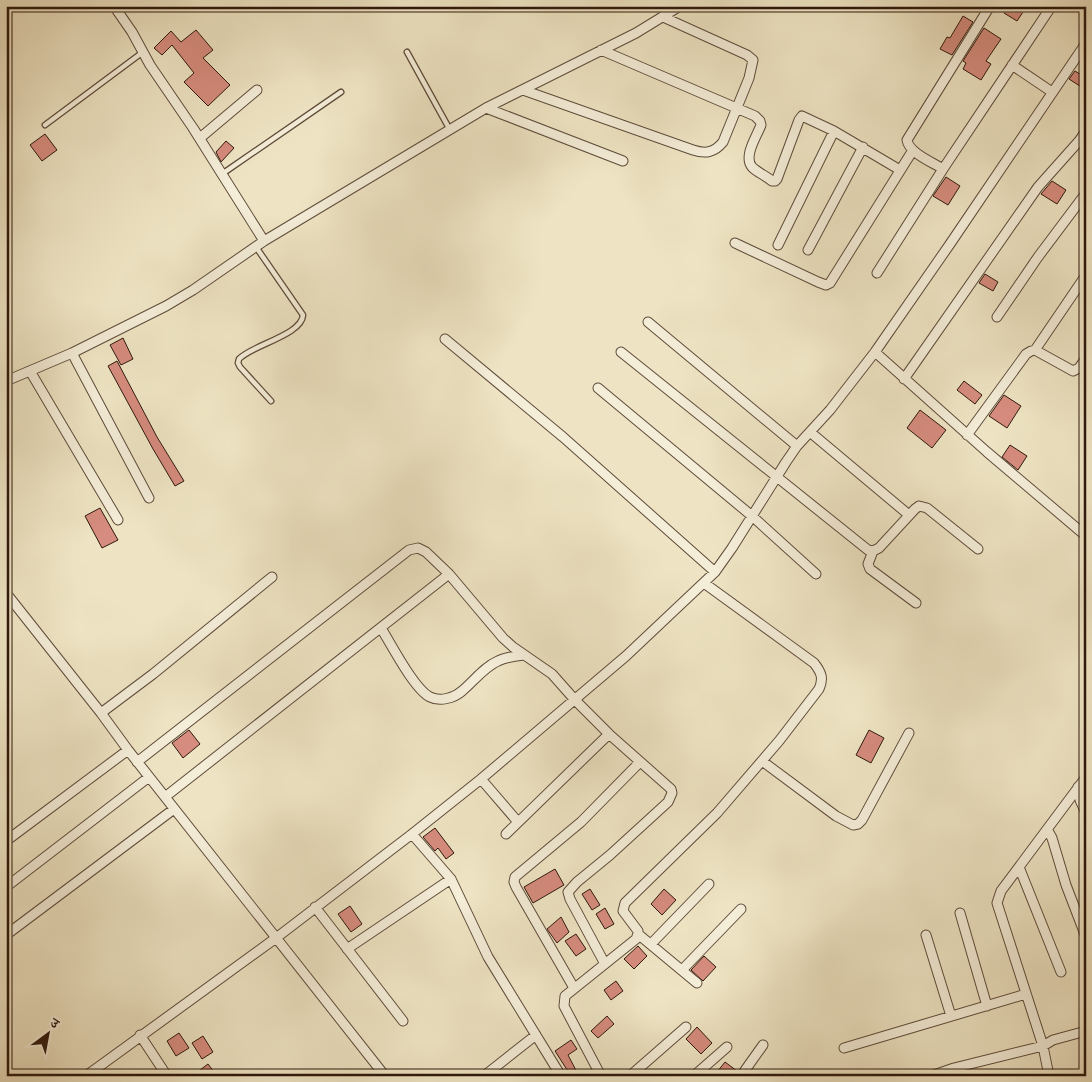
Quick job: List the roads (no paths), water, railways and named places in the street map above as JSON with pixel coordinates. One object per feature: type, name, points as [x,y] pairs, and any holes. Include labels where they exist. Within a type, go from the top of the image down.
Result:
[{"type":"street","points":[[114,6],[132,32],[154,72],[200,138],[264,240]]},
{"type":"street","points":[[6,381],[72,353],[166,306],[193,290],[264,240],[486,108],[601,50],[680,6]]},
{"type":"street","points":[[942,169],[913,150],[907,143],[908,137],[990,6]]},
{"type":"street","points":[[877,273],[942,169],[1051,7]]},
{"type":"street","points":[[523,90],[700,152],[707,152],[718,148],[737,108],[754,63],[752,58],[663,17]]},
{"type":"street","points":[[86,1076],[276,938],[481,779],[647,637],[715,572],[797,446],[830,410],[874,352],[950,244],[1086,43]]},
{"type":"street","points":[[601,50],[755,116],[760,122],[760,128],[750,153],[749,161],[753,168],[772,180],[775,181],[777,179],[800,118],[805,117],[863,147],[900,170]]},
{"type":"street","points":[[1012,65],[1052,92]]},
{"type":"street","points":[[200,138],[257,90]]},
{"type":"street","points":[[486,108],[623,161]]},
{"type":"street","points":[[778,245],[834,131]]},
{"type":"street","points":[[904,379],[1038,186],[1086,131]]},
{"type":"street","points":[[808,250],[863,147]]},
{"type":"street","points":[[735,243],[818,282],[826,285],[830,283],[913,150]]},
{"type":"street","points":[[998,317],[1038,257],[1086,193]]},
{"type":"street","points":[[967,435],[1022,358],[1031,350],[1035,350],[1086,275]]},
{"type":"street","points":[[648,322],[797,446]]},
{"type":"street","points":[[445,339],[563,437],[715,572]]},
{"type":"street","points":[[1035,350],[1073,371],[1079,368],[1086,358]]},
{"type":"street","points":[[621,352],[862,546],[873,551]]},
{"type":"street","points":[[874,352],[967,435],[1086,536]]},
{"type":"street","points":[[72,353],[149,498]]},
{"type":"street","points":[[30,371],[118,520]]},
{"type":"street","points":[[598,388],[752,516],[816,574]]},
{"type":"street","points":[[810,432],[909,515]]},
{"type":"street","points":[[916,603],[870,569],[868,564],[873,551],[880,548],[919,506],[927,508],[978,549]]},
{"type":"street","points":[[137,762],[409,550],[415,548],[423,549],[449,574],[503,638],[552,674],[609,734],[671,789],[668,802],[568,892],[605,964]]},
{"type":"street","points":[[165,797],[449,574]]},
{"type":"street","points":[[101,713],[153,674],[272,577]]},
{"type":"street","points":[[696,983],[638,934],[623,911],[625,902],[717,813],[762,761],[819,689],[822,677],[814,663],[704,583]]},
{"type":"street","points":[[6,593],[385,1076]]},
{"type":"street","points":[[381,628],[417,685],[431,698],[453,697],[461,693],[497,661],[524,655]]},
{"type":"street","points":[[762,761],[836,816],[854,825],[862,820],[909,733]]},
{"type":"street","points":[[506,834],[609,734]]},
{"type":"street","points":[[6,841],[128,750]]},
{"type":"street","points":[[574,988],[516,887],[515,877],[517,873],[581,822],[640,762]]},
{"type":"street","points":[[6,887],[150,777]]},
{"type":"street","points":[[1048,1076],[1043,1046],[997,903],[1000,891],[1086,777]]},
{"type":"street","points":[[481,779],[518,822]]},
{"type":"street","points":[[1078,787],[1080,800],[1086,813]]},
{"type":"street","points":[[6,935],[174,809]]},
{"type":"street","points":[[1047,829],[1052,838],[1066,885],[1086,937]]},
{"type":"street","points":[[412,834],[451,879],[488,957],[561,1076]]},
{"type":"street","points":[[1019,867],[1061,972]]},
{"type":"street","points":[[347,949],[451,879]]},
{"type":"street","points":[[651,944],[709,884]]},
{"type":"street","points":[[315,907],[403,1021]]},
{"type":"street","points":[[682,970],[741,908]]},
{"type":"street","points":[[960,913],[987,1006]]},
{"type":"street","points":[[601,1076],[564,1006],[565,996],[633,942],[638,934]]},
{"type":"street","points":[[926,935],[951,1016]]},
{"type":"street","points":[[844,1048],[1026,994]]},
{"type":"street","points":[[630,1076],[686,1026]]},
{"type":"street","points":[[931,1076],[954,1068],[1043,1046],[1053,1040],[1086,1031]]},
{"type":"street","points":[[140,1035],[167,1076]]},
{"type":"street","points":[[484,1076],[536,1035]]},
{"type":"street","points":[[741,1076],[763,1045]]},
{"type":"street","points":[[694,1076],[727,1047]]},
{"type":"lane","points":[[45,125],[143,52]]},
{"type":"lane","points":[[407,52],[450,130]]},
{"type":"lane","points":[[222,174],[341,92]]},
{"type":"lane","points":[[256,247],[303,315],[303,319],[295,328],[239,359],[240,367],[271,401]]}]
